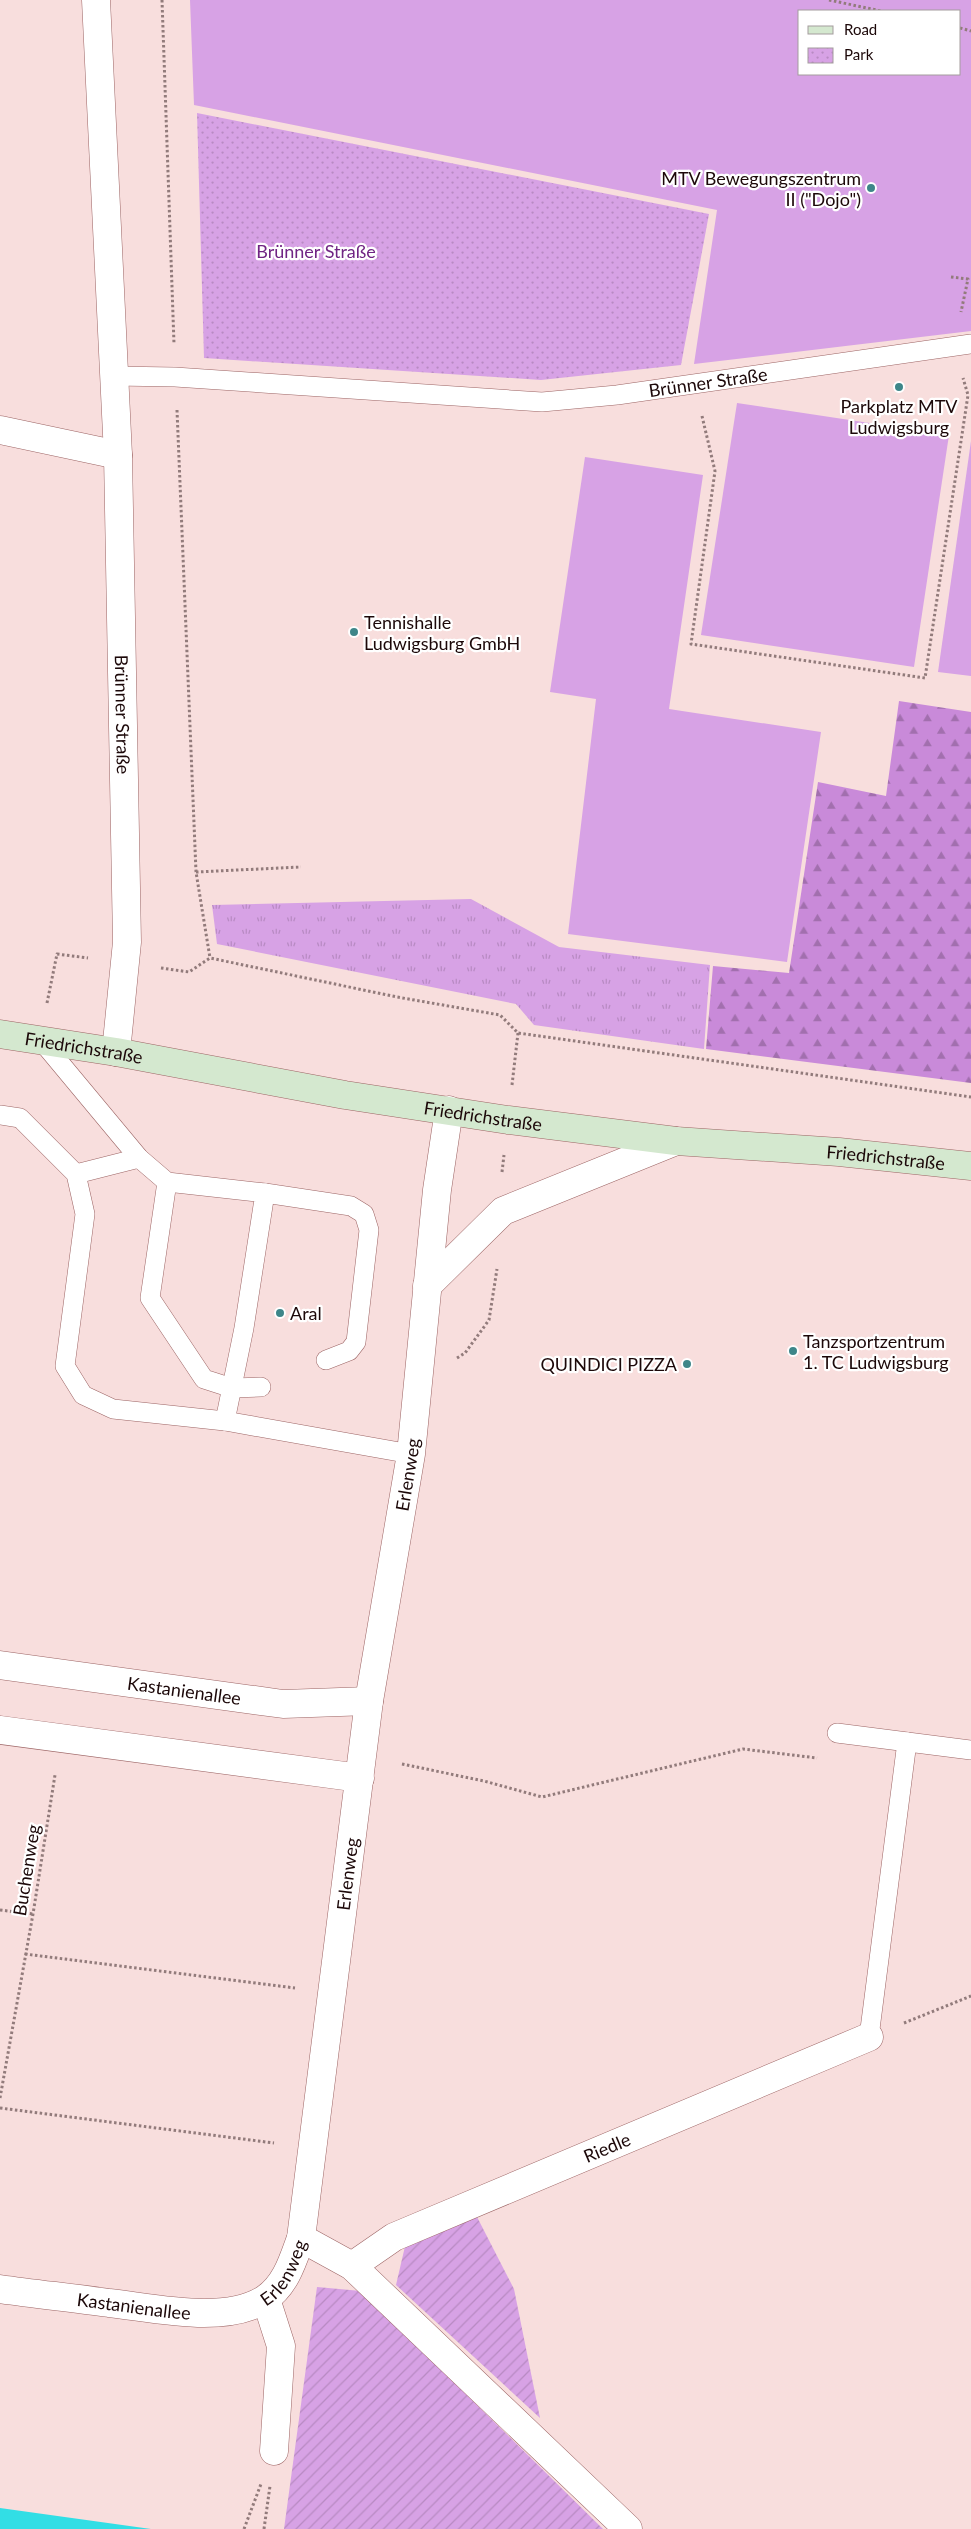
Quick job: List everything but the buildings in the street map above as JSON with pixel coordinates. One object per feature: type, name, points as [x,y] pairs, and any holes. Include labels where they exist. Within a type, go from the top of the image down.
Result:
[{"type":"main road","name":"Friedrichstraße","points":[[0,1034],[40,1039],[345,1094],[508,1120],[676,1141],[839,1152],[971,1166]]},
{"type":"street","name":"Brünner Straße","points":[[96,0],[118,454],[127,942],[116,1052]]},
{"type":"street","points":[[0,430],[118,454]]},
{"type":"street","name":"Erlenweg","points":[[274,2451],[282,2346],[266,2299],[285,2279],[302,2238],[369,1701],[411,1454],[440,1167],[449,1110]]},
{"type":"street","points":[[427,1286],[503,1211],[676,1141]]},
{"type":"street","name":"Kastanienallee","points":[[0,1665],[283,1704],[369,1701]]},
{"type":"street","points":[[0,1730],[360,1778]]},
{"type":"street","name":"Riedle","points":[[352,2266],[394,2237],[869,2038]]},
{"type":"street","points":[[302,2238],[352,2266],[628,2529]]},
{"type":"street","name":"Kastanienallee","points":[[0,2289],[189,2312],[221,2312],[243,2308],[266,2299]]},
{"type":"lane","name":"Brünner Straße","points":[[114,376],[175,377],[542,402],[617,395],[962,345]]},
{"type":"lane","points":[[40,1039],[139,1158],[167,1182],[265,1193],[351,1206],[364,1214],[370,1230],[356,1342],[349,1351],[326,1360]]},
{"type":"lane","points":[[0,1115],[20,1118],[76,1174],[85,1214],[65,1366],[83,1395],[112,1409],[225,1421],[411,1454]]},
{"type":"lane","points":[[76,1174],[139,1158]]},
{"type":"lane","points":[[167,1182],[150,1298],[204,1380],[232,1388],[262,1387]]},
{"type":"lane","points":[[225,1421],[244,1328],[265,1193]]},
{"type":"lane","points":[[837,1733],[971,1750]]},
{"type":"lane","points":[[869,2038],[907,1742]]},
{"type":"path","points":[[162,0],[175,377],[196,872],[210,958],[397,997],[500,1015],[518,1033],[971,1097]]},
{"type":"path","points":[[829,0],[876,10]]},
{"type":"path","points":[[694,384],[715,471],[691,644],[925,678],[968,395],[962,345],[968,279],[951,277]]},
{"type":"path","points":[[196,872],[302,867]]},
{"type":"path","points":[[508,1120],[518,1033]]},
{"type":"path","points":[[417,1387],[465,1353],[489,1320],[498,1267]]},
{"type":"path","points":[[402,1764],[484,1781],[542,1796],[744,1749],[833,1760],[837,1733]]},
{"type":"path","name":"Buchenweg","points":[[0,2098],[33,1914],[55,1773]]},
{"type":"path","points":[[0,1910],[33,1914]]},
{"type":"path","points":[[26,1954],[298,1988]]},
{"type":"path","points":[[869,2038],[971,1996]]},
{"type":"path","points":[[0,2108],[274,2143]]},
{"type":"path","points":[[244,2529],[274,2451]]},
{"type":"path","points":[[264,2529],[274,2451]]},
{"type":"green space","points":[[190,0],[971,0],[971,331],[694,364],[717,210],[194,105]]},
{"type":"green space","name":"Brünner Straße","points":[[197,113],[709,214],[681,365],[541,380],[204,358]]},
{"type":"green space","points":[[737,403],[949,435],[914,667],[701,635]]},
{"type":"green space","points":[[971,441],[971,676],[938,672]]},
{"type":"green space","points":[[585,457],[703,475],[669,709],[821,732],[787,962],[568,934],[596,699],[550,692]]},
{"type":"green space","points":[[899,701],[971,712],[971,1083],[706,1049],[713,966],[789,973],[818,782],[886,796]]},
{"type":"green space","points":[[471,899],[559,947],[710,965],[704,1049],[534,1025],[516,1004],[217,944],[212,905]]},
{"type":"green space","points":[[475,2213],[514,2289],[540,2418],[396,2285],[406,2242]]},
{"type":"green space","points":[[317,2287],[361,2291],[603,2529],[284,2529]]},
{"type":"water","points":[[0,2508],[151,2529],[0,2529]]},
{"type":"place","name":"MTV Bewegungszentrum II (\"Dojo\")","points":[[871,188]]},
{"type":"place","name":"Parkplatz MTV Ludwigsburg","points":[[899,387]]},
{"type":"place","name":"Tennishalle Ludwigsburg GmbH","points":[[354,632]]},
{"type":"place","name":"Aral","points":[[280,1313]]},
{"type":"place","name":"Tanzsportzentrum 1. TC Ludwigsburg","points":[[793,1351]]},
{"type":"place","name":"QUINDICI PIZZA","points":[[687,1364]]}]
